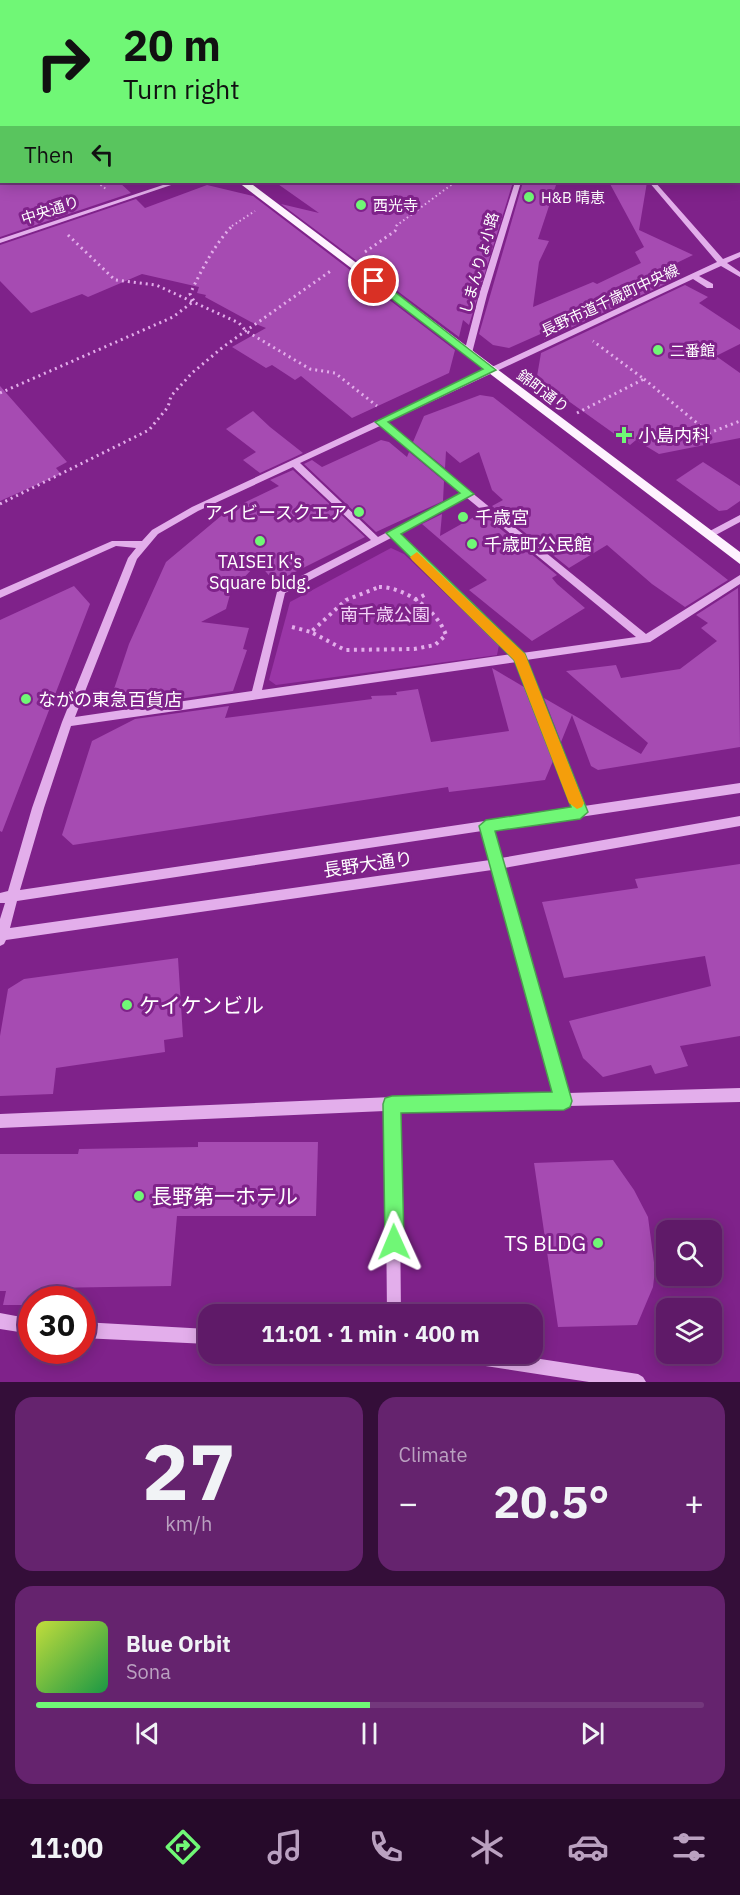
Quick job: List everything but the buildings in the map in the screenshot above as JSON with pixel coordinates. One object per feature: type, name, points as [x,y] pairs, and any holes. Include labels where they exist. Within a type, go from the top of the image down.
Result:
[{"type":"main road","name":"錦町通り","points":[[244,183],[740,559]]},
{"type":"street","name":"中央通り","points":[[0,241],[174,183]]},
{"type":"street","name":"しまんりょ小路","points":[[468,353],[486,284],[518,183]]},
{"type":"street","points":[[653,183],[722,263],[740,275]]},
{"type":"street","name":"長野市道千歳町中央線","points":[[0,937],[6,898],[68,722],[133,558],[155,532],[195,509],[740,254]]},
{"type":"street","points":[[693,276],[710,286]]},
{"type":"street","points":[[380,422],[646,639]]},
{"type":"street","points":[[294,463],[377,541]]},
{"type":"street","points":[[256,695],[281,591],[468,494]]},
{"type":"street","points":[[709,535],[740,518]]},
{"type":"street","points":[[392,533],[520,657],[580,812]]},
{"type":"street","points":[[0,594],[115,543],[144,544]]},
{"type":"street","points":[[68,722],[646,639],[740,579]]},
{"type":"street","name":"長野大通り","points":[[6,898],[740,788]]},
{"type":"street","name":"長野大通り","points":[[0,937],[496,864],[740,821]]},
{"type":"street","points":[[486,826],[564,1101]]},
{"type":"street","points":[[0,1121],[392,1104],[740,1095]]},
{"type":"street","points":[[392,1104],[394,1304]]},
{"type":"street","points":[[0,1321],[18,1324]]},
{"type":"street","points":[[96,1331],[198,1336]]},
{"type":"street","points":[[523,1364],[638,1382]]},
{"type":"path","points":[[362,254],[395,231],[397,224],[454,183]]},
{"type":"path","points":[[194,301],[190,294],[224,232],[235,221],[263,208]]},
{"type":"path","points":[[63,231],[115,280],[156,285],[239,322],[246,331],[310,369],[335,373],[391,417]]},
{"type":"path","points":[[0,504],[149,430],[168,407],[171,396],[179,386],[222,347],[338,267]]},
{"type":"path","points":[[0,393],[173,317],[194,301]]},
{"type":"path","points":[[578,330],[644,379],[710,433],[740,422]]},
{"type":"path","points":[[559,422],[644,379]]},
{"type":"path","points":[[274,622],[311,632],[345,650],[414,649],[435,645],[446,635],[444,627],[428,611],[406,593],[390,586],[351,598],[332,610],[311,632]]},
{"type":"green space","name":"南千歳公園","points":[[391,548],[404,554],[499,645],[497,655],[276,685],[269,680],[290,602]]},
{"type":"slow traffic","points":[[417,557],[520,657],[577,803]]},
{"type":"place","name":"H&B 晴恵","points":[[529,197]]},
{"type":"place","name":"西光寺","points":[[361,205]]},
{"type":"place","name":"二番館","points":[[658,350]]},
{"type":"place","name":"小島内科","points":[[624,435]]},
{"type":"place","name":"アイビースクエア","points":[[359,512]]},
{"type":"place","name":"千歳宮","points":[[463,517]]},
{"type":"place","name":"TAISEI K's Square bldg.","points":[[260,541]]},
{"type":"place","name":"千歳町公民館","points":[[472,544]]},
{"type":"place","name":"ながの東急百貨店","points":[[26,699]]},
{"type":"place","name":"ケイケンビル","points":[[127,1005]]},
{"type":"place","name":"長野第一ホテル","points":[[139,1196]]},
{"type":"place","name":"TS BLDG","points":[[598,1243]]},
{"type":"route","points":[[374,281],[490,370],[380,422],[468,494],[392,533],[520,657],[580,812],[486,826],[564,1101],[392,1104],[394,1242]]}]
